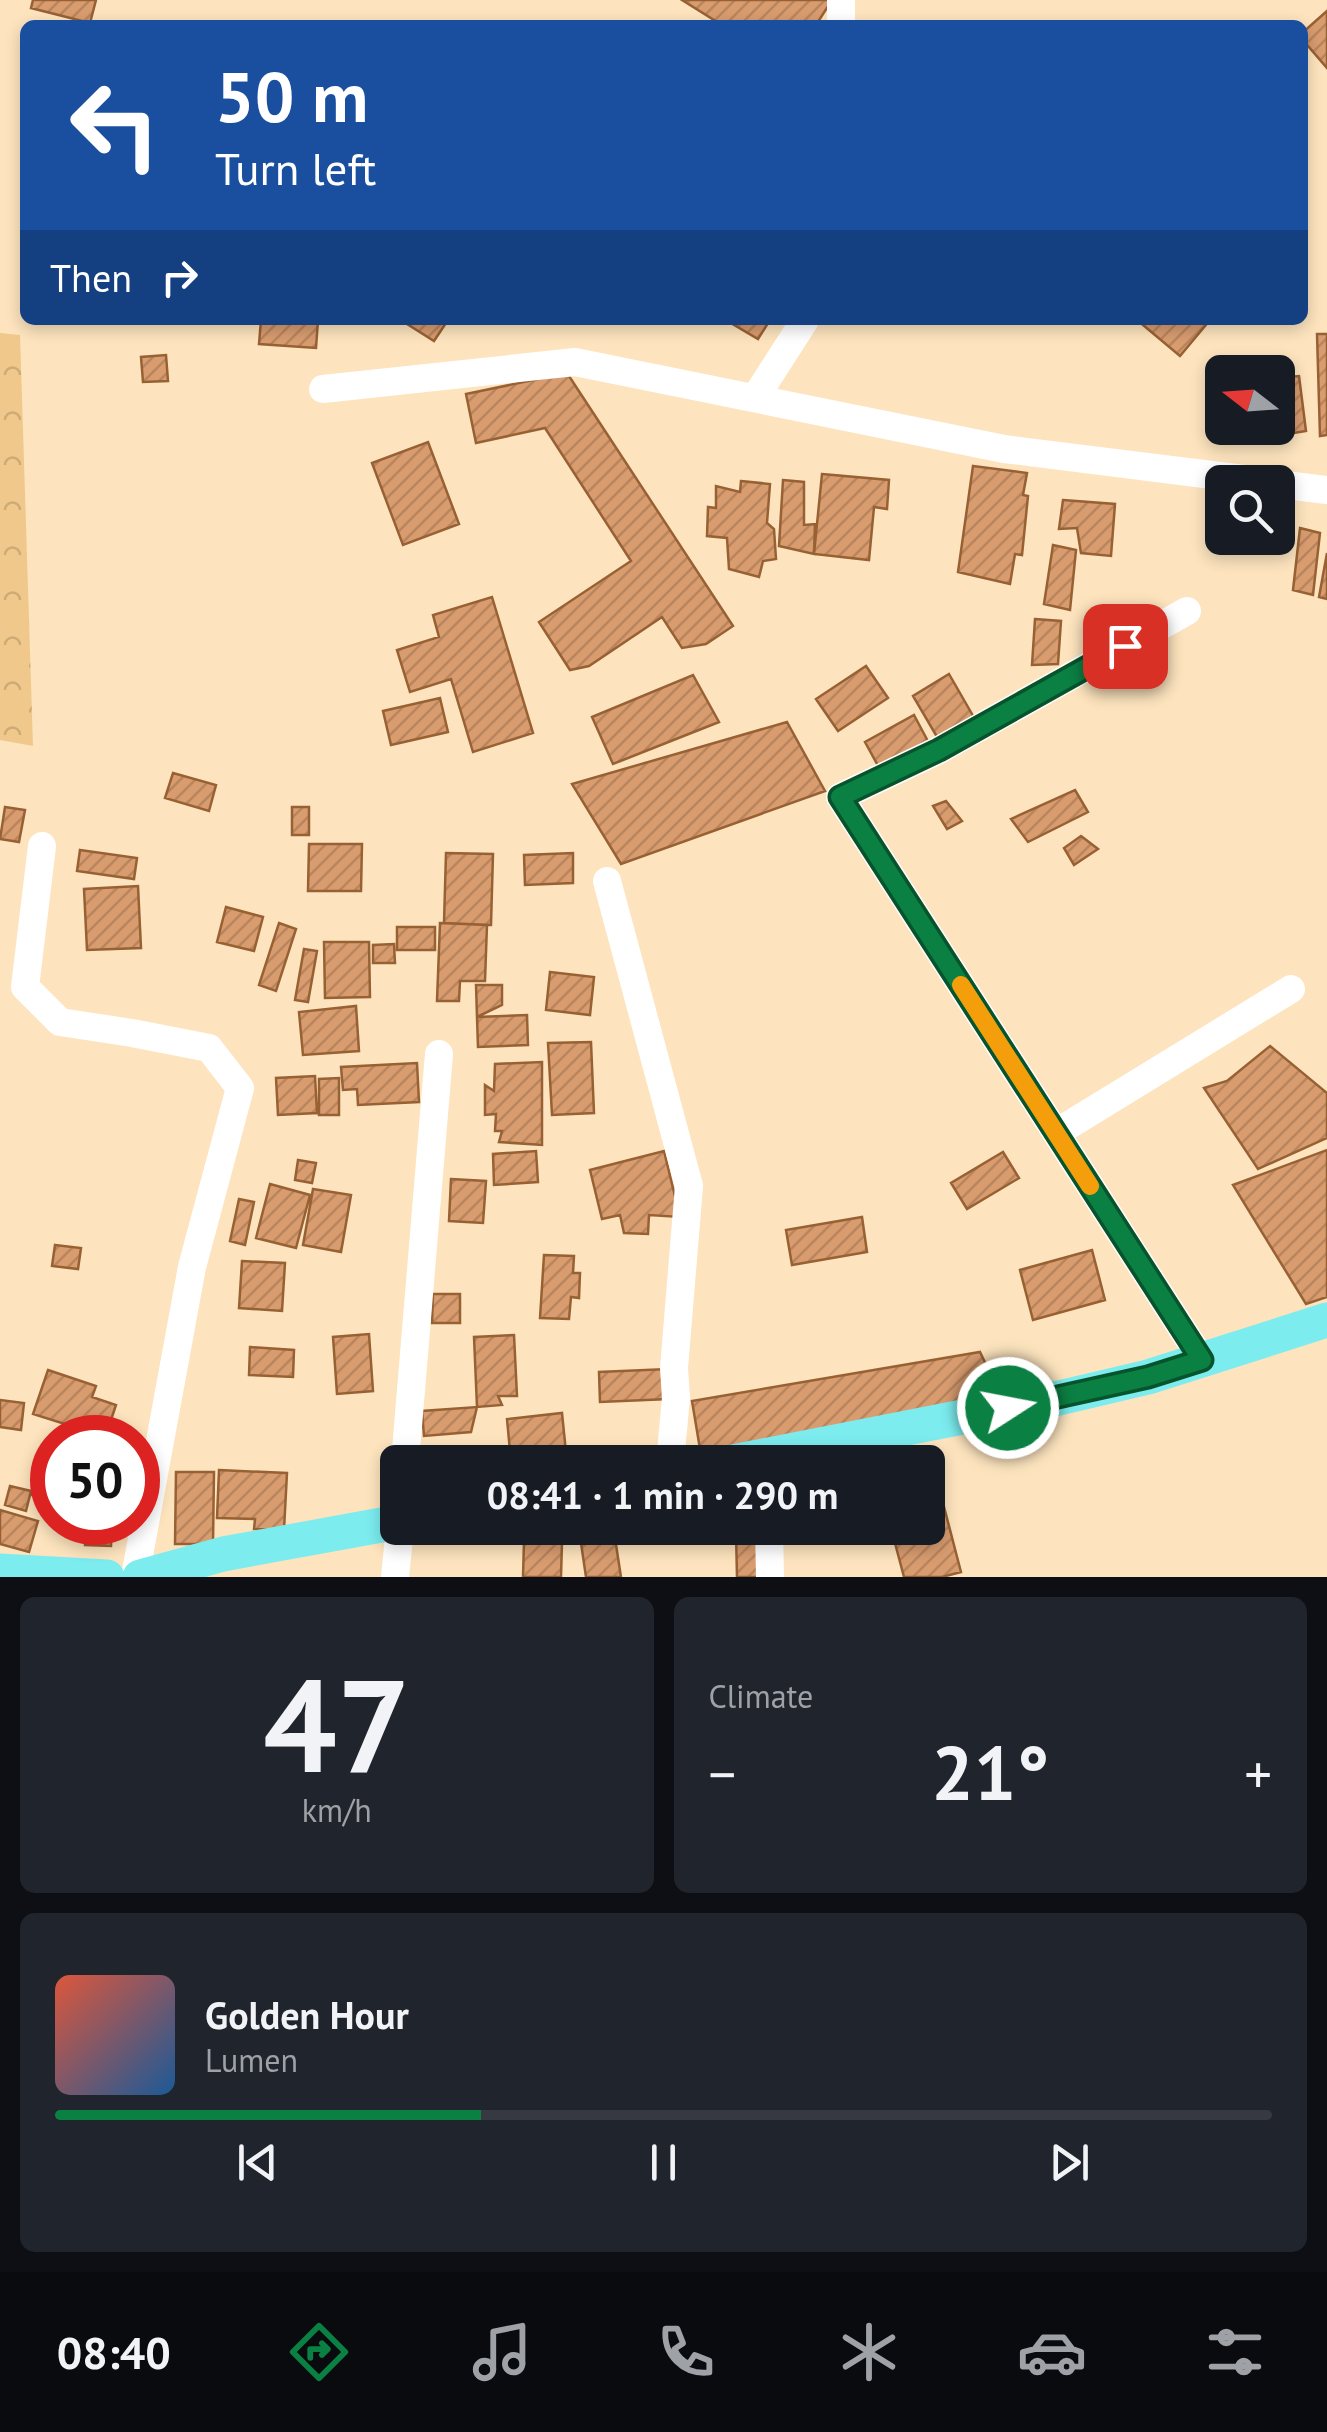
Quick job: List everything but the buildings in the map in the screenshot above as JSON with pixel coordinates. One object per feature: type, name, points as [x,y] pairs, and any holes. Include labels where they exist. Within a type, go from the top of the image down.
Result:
[{"type":"main road","points":[[829,1445],[1148,1377],[1327,1320]]},
{"type":"main road","points":[[138,1577],[223,1554],[380,1528]]},
{"type":"main road","points":[[0,1572],[107,1577]]},
{"type":"street","points":[[754,398],[802,325]]},
{"type":"street","points":[[324,389],[575,362],[1004,449],[1205,474]]},
{"type":"street","points":[[1295,486],[1327,490]]},
{"type":"street","points":[[1186,611],[939,750],[840,797],[1202,1360]]},
{"type":"street","points":[[42,846],[25,987],[60,1022],[210,1048],[240,1088],[192,1266],[138,1577]]},
{"type":"street","points":[[607,881],[689,1186],[672,1445]]},
{"type":"street","points":[[1056,1132],[1291,989]]},
{"type":"street","points":[[406,1445],[439,1054]]},
{"type":"street","points":[[395,1577],[397,1545]]},
{"type":"street","points":[[769,1545],[770,1577]]},
{"type":"green space","points":[[0,333],[20,335],[33,746],[0,740]]},
{"type":"slow traffic","points":[[961,985],[1090,1186]]},
{"type":"route","points":[[1008,1408],[1148,1377],[1202,1360],[840,797],[939,750],[1125,646]]}]
